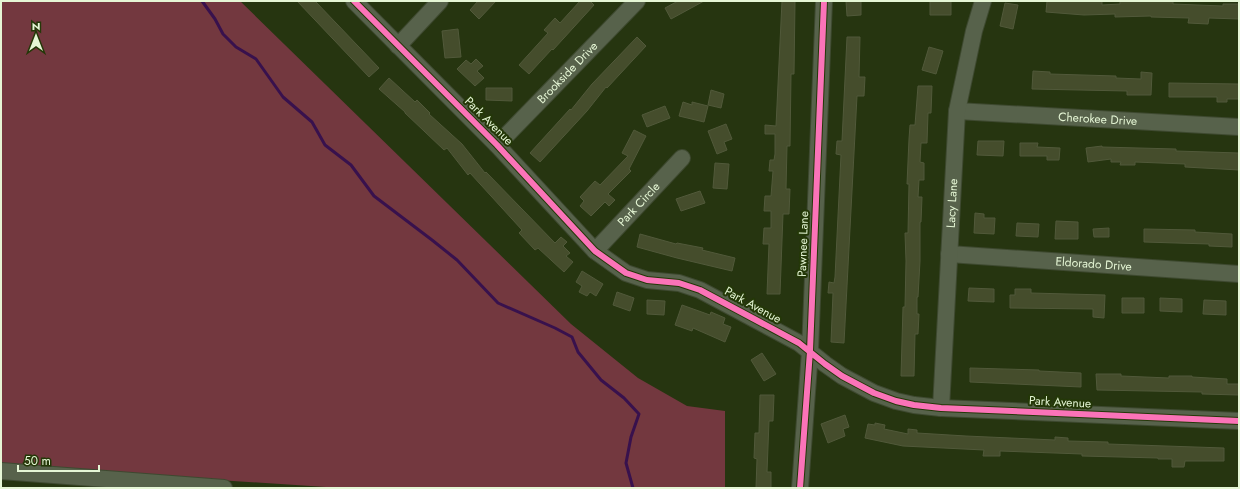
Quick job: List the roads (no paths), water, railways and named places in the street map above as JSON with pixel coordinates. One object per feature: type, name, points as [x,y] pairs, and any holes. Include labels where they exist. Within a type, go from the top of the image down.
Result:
[{"type":"street","name":"Park Avenue","points":[[354,1],[497,145],[595,251],[626,273],[647,280],[679,283],[700,290],[799,343],[842,376],[874,393],[896,401],[914,405],[942,408],[1239,421]]},
{"type":"street","points":[[398,46],[440,1]]},
{"type":"street","name":"Brookside Drive","points":[[497,145],[638,1]]},
{"type":"street","name":"Pawnee Lane","points":[[800,488],[810,350],[824,1]]},
{"type":"street","name":"Lacy Lane","points":[[942,408],[957,112],[974,31],[983,1]]},
{"type":"street","name":"Cherokee Drive","points":[[957,112],[1239,126]]},
{"type":"street","name":"Park Circle","points":[[595,251],[682,158]]},
{"type":"street","name":"Eldorado Drive","points":[[949,254],[1239,274]]},
{"type":"street","points":[[1,471],[224,488]]},
{"type":"waterway","points":[[202,1],[215,19],[223,34],[236,47],[256,59],[283,97],[312,122],[325,145],[351,165],[374,196],[457,260],[498,303],[572,337],[578,352],[601,380],[624,398],[639,414],[631,437],[626,463],[633,488]]}]
